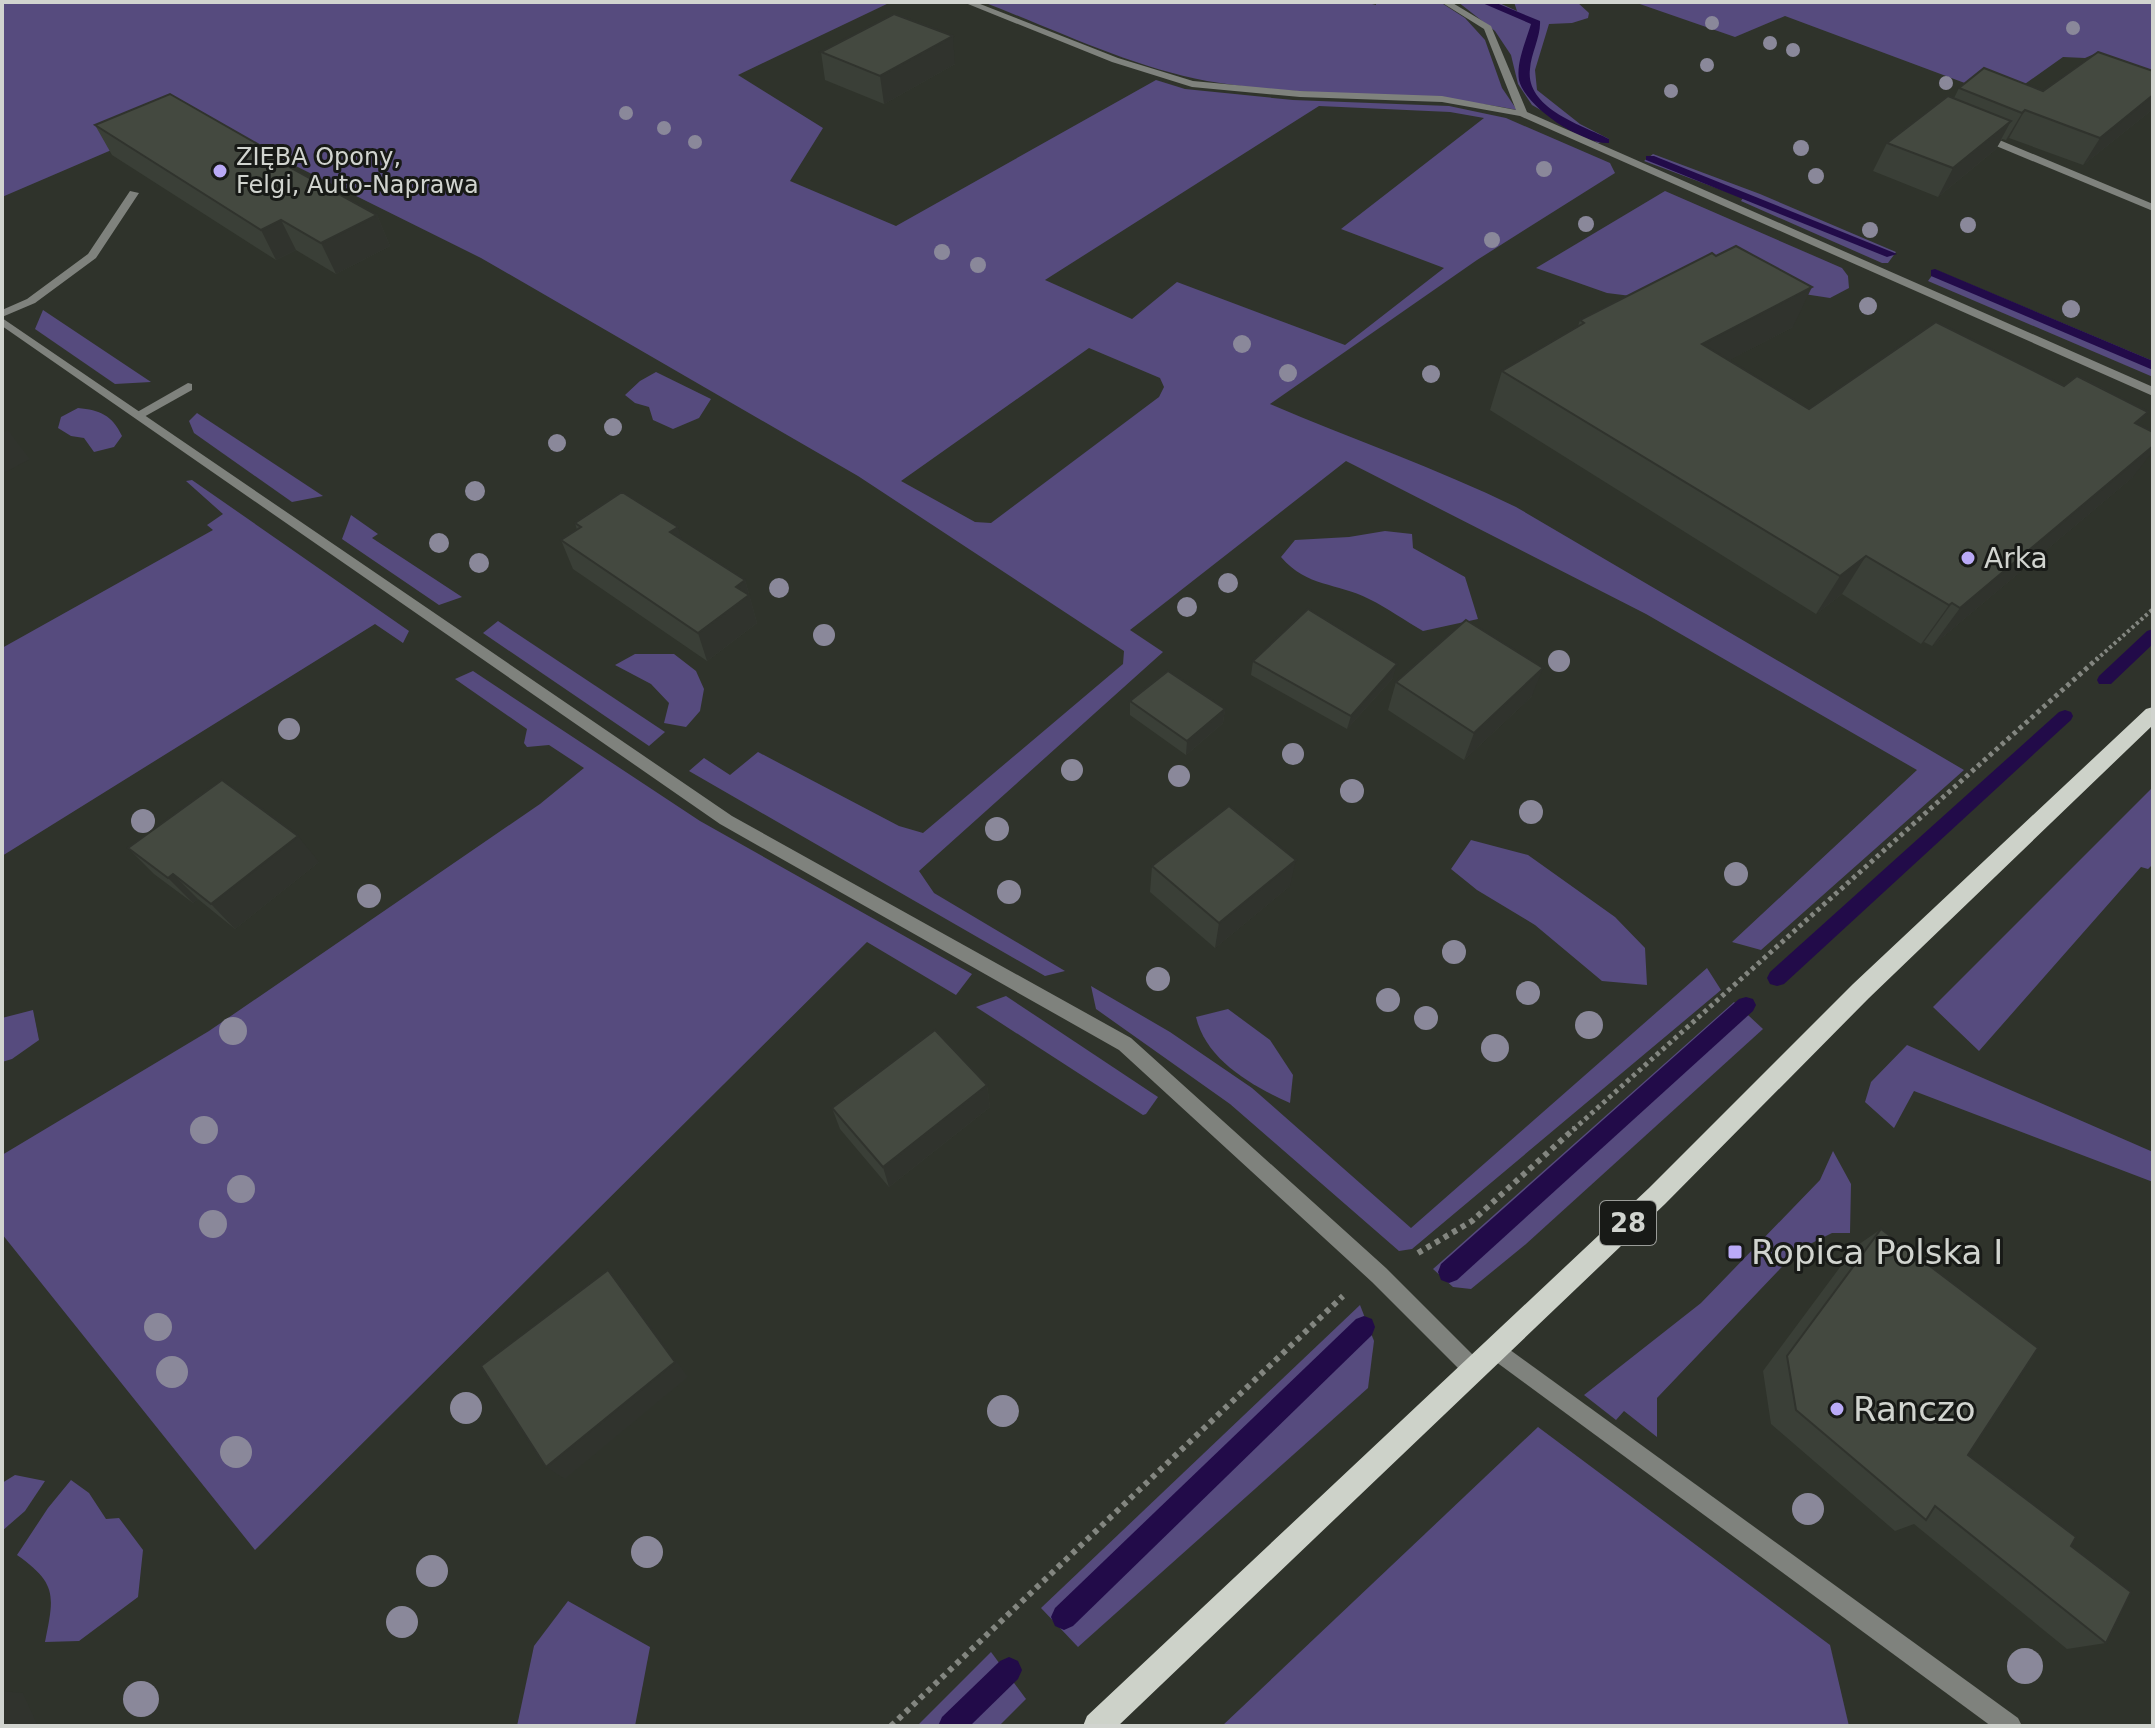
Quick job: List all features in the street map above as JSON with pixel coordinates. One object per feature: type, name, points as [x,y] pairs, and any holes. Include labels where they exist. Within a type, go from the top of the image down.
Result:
[{"type":"main road","name":"28","points":[[1097,1726],[1475,1371],[1657,1196],[1861,991],[2153,714]]},
{"type":"street","points":[[967,2],[1115,60],[1192,84],[1300,94],[1442,99],[1523,114],[2153,392]]},
{"type":"street","points":[[1445,2],[1488,28],[1523,114]]},
{"type":"street","points":[[1975,134],[2153,208]]},
{"type":"street","points":[[2,314],[31,301],[92,256],[134,193]]},
{"type":"street","points":[[2,321],[726,820],[1125,1044],[1379,1275],[1475,1371]]},
{"type":"street","points":[[138,415],[188,387]]},
{"type":"street","points":[[1495,1349],[2010,1726]]},
{"type":"path","points":[[891,1726],[1335,1300],[1472,1221],[2153,609]]},
{"type":"shaded area","points":[[2,2],[891,2],[738,75],[823,128],[790,181],[896,226],[1156,80],[1185,89],[1293,100],[1449,106],[1506,118],[1610,163],[1615,173],[1477,260],[1270,404],[1425,466],[1516,507],[1964,770],[1761,950],[1732,942],[1917,770],[1646,614],[1346,461],[1130,630],[1163,652],[919,871],[934,893],[1065,971],[1045,976],[689,771],[704,758],[730,775],[758,752],[899,826],[923,833],[1123,664],[1124,651],[858,476],[481,258],[193,115],[2,197]],"holes":[[[1319,106],[1450,112],[1484,118],[1341,229],[1444,268],[1345,345],[1177,282],[1132,319],[1045,280]],[[1089,348],[1160,378],[1164,387],[1159,397],[991,523],[975,522],[901,481]]]},
{"type":"shaded area","points":[[983,2],[1364,2],[1376,5],[1376,2],[1440,2],[1465,18],[1485,40],[1502,88],[1517,110],[1439,99],[1284,90],[1207,81],[1150,67]]},
{"type":"shaded area","points":[[1458,2],[1497,2],[1517,11],[1514,2],[1577,2],[1589,13],[1588,18],[1572,23],[1549,24],[1535,70],[1537,90],[1580,124],[1609,139],[1598,143],[1532,105],[1518,84],[1511,55],[1495,31]]},
{"type":"shaded area","points":[[1634,2],[2153,2],[2153,74],[2099,52],[2085,58],[2063,57],[2005,98],[1785,16],[1735,37]]},
{"type":"shaded area","points":[[1653,154],[1760,194],[1896,252],[1888,263],[1882,263],[1741,201],[1743,198],[1644,161]]},
{"type":"shaded area","points":[[1665,191],[1842,268],[1848,276],[1849,288],[1830,298],[1804,294],[1639,297],[1607,293],[1536,268]]},
{"type":"shaded area","points":[[1936,270],[2153,361],[2153,377],[1928,281]]},
{"type":"shaded area","points":[[43,310],[151,382],[115,384],[35,329]]},
{"type":"shaded area","points":[[656,372],[711,399],[699,418],[673,429],[653,420],[649,407],[635,403],[625,395]]},
{"type":"shaded area","points":[[78,408],[99,412],[114,423],[122,436],[114,447],[94,452],[84,438],[71,436],[58,428],[61,417]]},
{"type":"shaded area","points":[[197,413],[323,496],[292,502],[194,433],[189,421]]},
{"type":"shaded area","points":[[192,480],[409,631],[403,643],[375,624],[2,856],[2,648],[213,530],[207,525],[223,514],[186,481]]},
{"type":"shaded area","points":[[351,515],[378,534],[372,538],[462,597],[439,605],[342,539]]},
{"type":"shaded area","points":[[1385,531],[1412,534],[1413,548],[1465,577],[1478,619],[1423,631],[1369,599],[1302,574],[1281,557],[1295,540]]},
{"type":"shaded area","points":[[498,621],[665,732],[649,746],[483,633]]},
{"type":"shaded area","points":[[635,654],[674,654],[696,671],[704,689],[700,711],[686,727],[664,723],[669,703],[651,684],[615,665]]},
{"type":"shaded area","points":[[473,671],[700,821],[972,974],[956,995],[867,942],[255,1550],[2,1234],[2,1155],[209,1031],[540,804],[584,768],[549,745],[527,747],[524,743],[527,729],[455,679]]},
{"type":"shaded area","points":[[2153,787],[2153,864],[2148,869],[2141,867],[1979,1051],[1933,1007]]},
{"type":"shaded area","points":[[1471,840],[1528,855],[1615,917],[1645,948],[1647,985],[1602,981],[1535,925],[1477,890],[1451,869]]},
{"type":"shaded area","points":[[1707,968],[1721,990],[1412,1249],[1399,1251],[1230,1104],[1096,1009],[1091,986],[1170,1032],[1252,1088],[1411,1228]]},
{"type":"shaded area","points":[[1006,996],[1158,1097],[1146,1114],[1143,1115],[976,1007]]},
{"type":"shaded area","points":[[1734,1002],[1763,1029],[1526,1244],[1471,1289],[1453,1287],[1433,1269]]},
{"type":"shaded area","points":[[1228,1009],[1270,1040],[1293,1075],[1290,1103],[1246,1080],[1220,1059],[1210,1046],[1196,1017]]},
{"type":"shaded area","points":[[33,1010],[39,1040],[12,1059],[2,1062],[2,1018]]},
{"type":"shaded area","points":[[1907,1045],[2153,1152],[2153,1182],[1914,1091],[1894,1128],[1865,1102],[1871,1082]]},
{"type":"shaded area","points":[[1833,1151],[1851,1184],[1850,1233],[1832,1233],[1798,1250],[1657,1398],[1657,1437],[1624,1411],[1616,1420],[1584,1395],[1701,1303],[1820,1180]]},
{"type":"shaded area","points":[[1360,1305],[1374,1341],[1368,1388],[1078,1647],[1041,1608]]},
{"type":"shaded area","points":[[1538,1427],[1830,1645],[1849,1726],[1222,1726]]},
{"type":"shaded area","points":[[15,1475],[45,1481],[25,1511],[2,1531],[2,1483]]},
{"type":"shaded area","points":[[71,1480],[89,1493],[106,1519],[119,1518],[143,1550],[138,1597],[79,1641],[45,1642],[50,1592],[40,1574],[17,1555]]},
{"type":"shaded area","points":[[568,1601],[650,1647],[635,1726],[517,1726],[534,1646]]},
{"type":"shaded area","points":[[991,1652],[1026,1699],[999,1726],[917,1726]]},
{"type":"building","points":[[894,14],[953,36],[880,76],[821,52]]},
{"type":"building","points":[[2098,52],[2153,71],[2153,95],[2100,138],[2025,110],[2022,113],[1959,88],[1984,68],[2043,91]]},
{"type":"building","points":[[170,94],[268,150],[262,152],[377,215],[321,243],[281,220],[261,230],[95,125]]},
{"type":"building","points":[[1948,96],[2011,121],[1953,168],[1887,143]]},
{"type":"building","points":[[1736,246],[1812,287],[1702,344],[1809,409],[1936,322],[2064,386],[2077,376],[2148,412],[2135,423],[2153,432],[2153,446],[1960,608],[1952,603],[1949,605],[1866,556],[1840,576],[1502,371],[1584,323],[1580,320],[1712,253],[1716,256]]},
{"type":"building","points":[[622,492],[678,527],[670,532],[745,580],[736,587],[749,595],[698,633],[561,540],[581,527],[575,523]]},
{"type":"building","points":[[1308,609],[1397,664],[1351,716],[1253,661]]},
{"type":"building","points":[[1466,620],[1543,668],[1474,733],[1396,682]]},
{"type":"building","points":[[1168,671],[1225,709],[1187,741],[1130,701]]},
{"type":"building","points":[[222,780],[298,836],[211,904],[173,874],[168,878],[128,848]]},
{"type":"building","points":[[1229,806],[1296,860],[1219,923],[1152,866]]},
{"type":"building","points":[[935,1030],[987,1085],[883,1167],[832,1108]]},
{"type":"building","points":[[1881,1229],[2038,1348],[1968,1455],[2076,1537],[2071,1546],[2131,1592],[2106,1643],[1935,1506],[1926,1520],[1796,1410],[1787,1356]]},
{"type":"building","points":[[608,1270],[675,1362],[546,1467],[481,1366]]},
{"type":"waterway","points":[[1485,2],[1536,23],[1524,73],[1528,90],[1535,100],[1556,117],[1605,141]]},
{"type":"waterway","points":[[1650,158],[1891,254]]},
{"type":"waterway","points":[[1935,273],[2153,366]]},
{"type":"waterway","points":[[2105,680],[2153,635]]},
{"type":"waterway","points":[[1777,978],[2065,716]]},
{"type":"waterway","points":[[1449,1272],[1746,1005]]},
{"type":"waterway","points":[[1064,1617],[1364,1327]]},
{"type":"waterway","points":[[951,1726],[1009,1670]]},
{"type":"place","name":"ZIĘBA Opony, Felgi, Auto-Naprawa","points":[[220,171]]},
{"type":"place","name":"Arka","points":[[1968,558]]},
{"type":"place","name":"Ropica Polska I","points":[[1735,1252]]},
{"type":"place","name":"Ranczo","points":[[1837,1409]]}]
